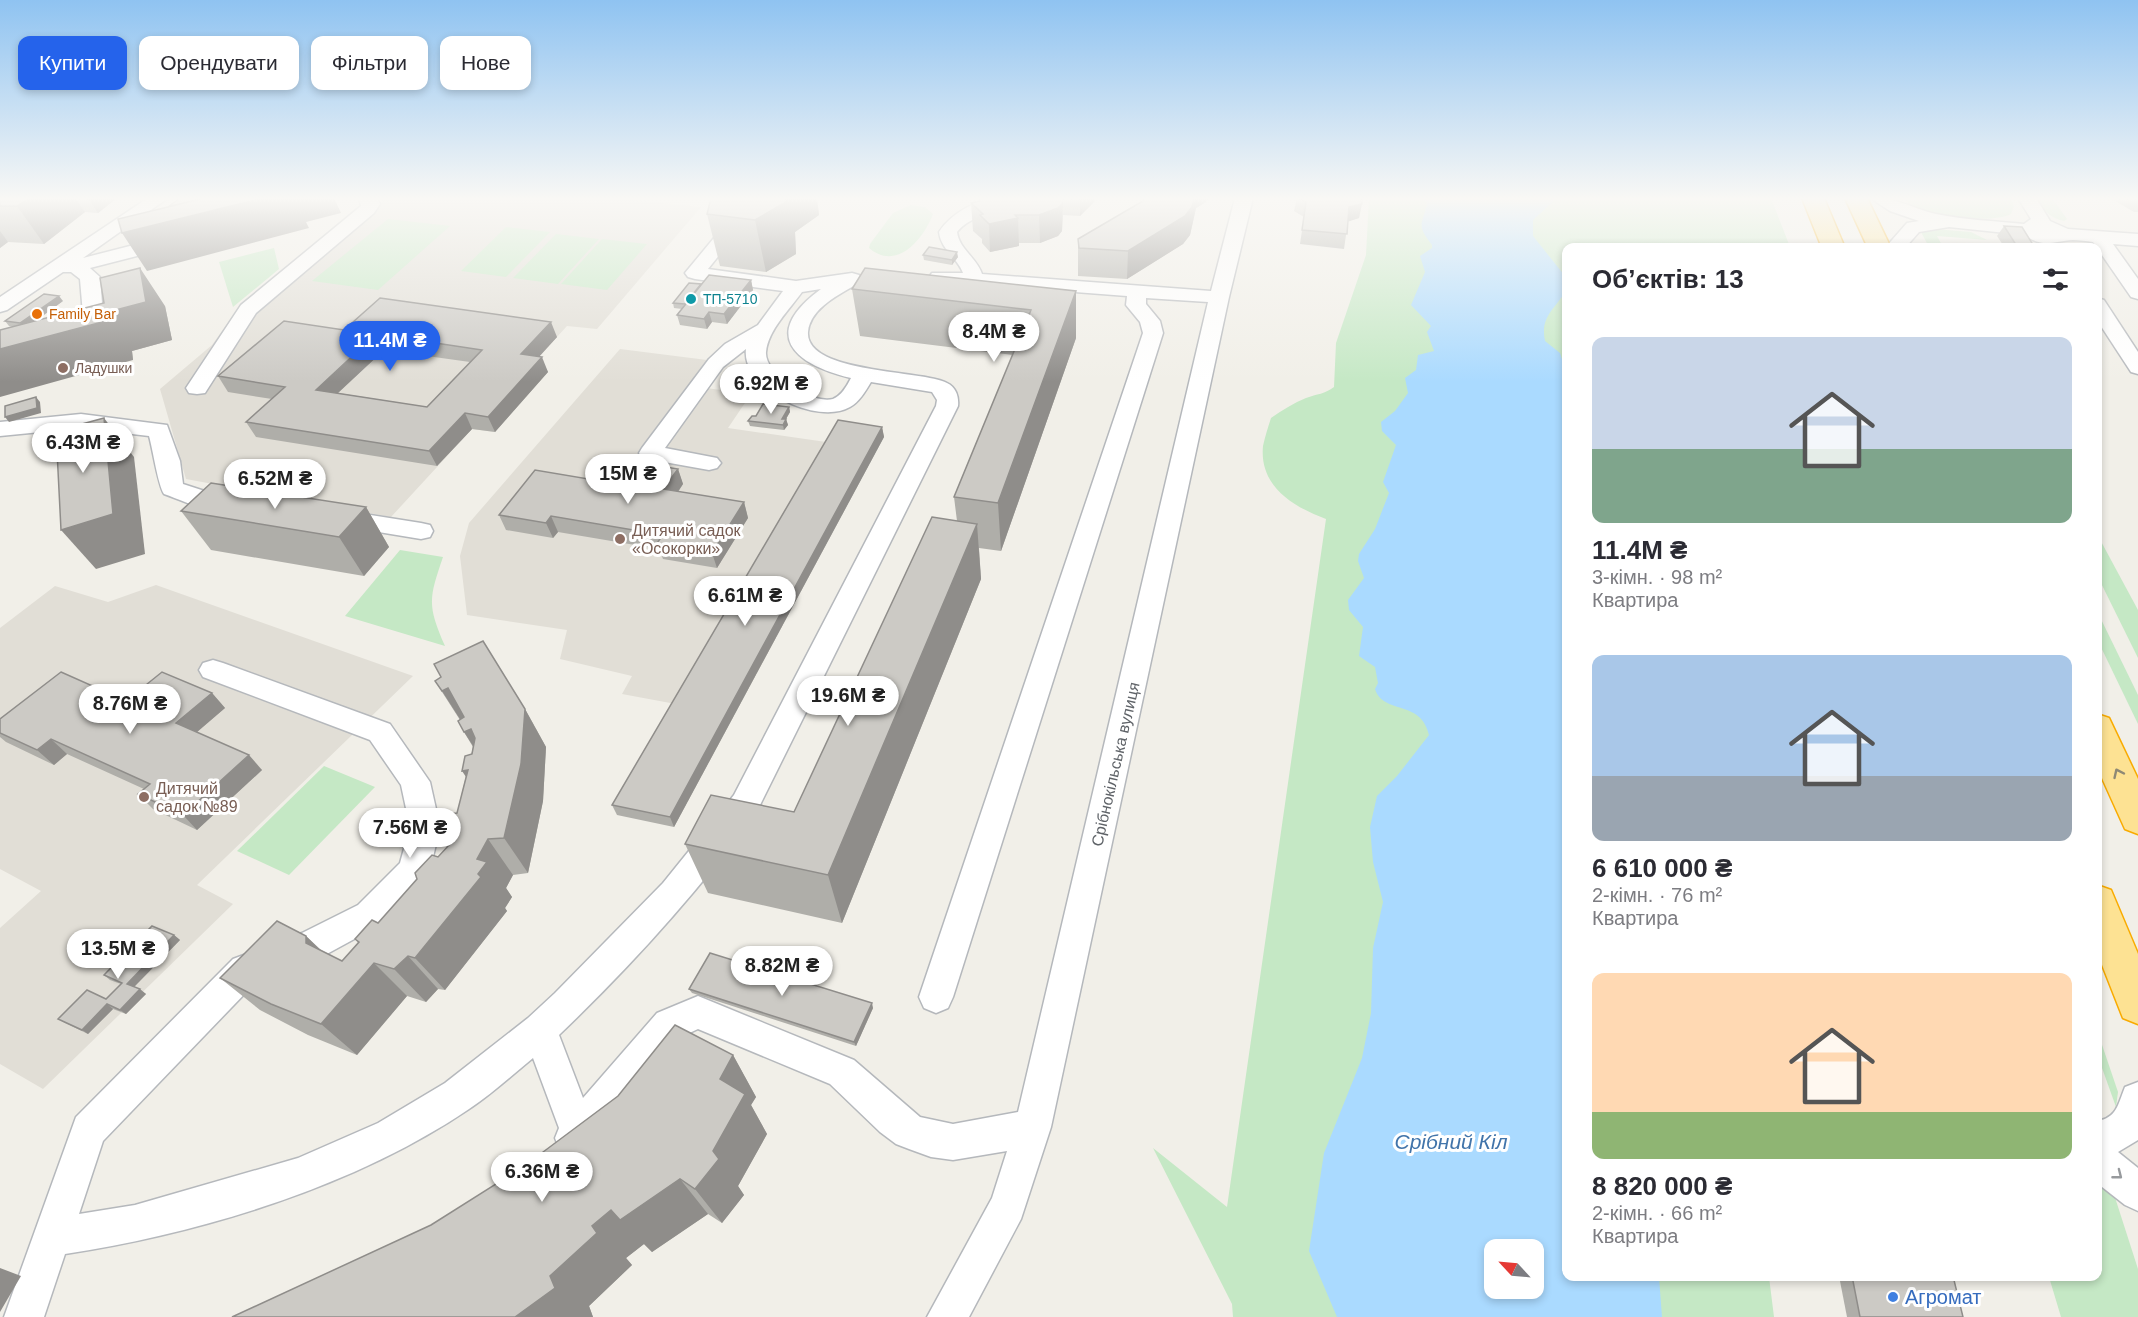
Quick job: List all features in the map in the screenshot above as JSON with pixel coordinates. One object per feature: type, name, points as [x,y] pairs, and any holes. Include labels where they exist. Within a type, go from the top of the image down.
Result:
[{"type":"highway","points":[[2102,739],[2138,818]]},
{"type":"highway","points":[[2102,914],[2138,1004]]},
{"type":"street","points":[[0,306],[77,259]]},
{"type":"street","points":[[68,266],[95,259]]},
{"type":"street","points":[[197,388],[248,309],[307,259]]},
{"type":"street","points":[[52,1238],[135,1224],[300,1176],[391,1136],[458,1096],[540,1030],[627,944],[718,840],[745,804],[949,399],[947,393],[939,387],[844,370],[809,354],[800,344],[796,333],[799,321],[807,309],[820,297],[861,277],[796,287],[695,273],[706,259]]},
{"type":"street","points":[[965,259],[972,267],[974,280]]},
{"type":"street","name":"Срібнокільська вулиця","points":[[948,1317],[1008,1206],[1033,1127],[1228,259]]},
{"type":"street","points":[[2114,259],[2138,293]]},
{"type":"street","points":[[62,339],[94,329],[90,278],[68,266]]},
{"type":"street","points":[[924,276],[974,280],[1138,301]]},
{"type":"street","points":[[796,287],[765,328],[755,350],[760,372],[795,396],[818,405],[835,406],[850,397],[864,374]]},
{"type":"street","points":[[1070,304],[1219,297]]},
{"type":"street","points":[[936,997],[1153,333],[1150,321],[1138,301]]},
{"type":"street","points":[[2102,312],[2138,368]]},
{"type":"street","points":[[709,463],[650,453],[716,363],[732,348],[765,328]]},
{"type":"street","points":[[0,429],[81,421],[159,430],[168,460],[172,489],[219,504],[260,508]]},
{"type":"street","points":[[312,514],[421,531]]},
{"type":"street","points":[[24,1317],[89,1130],[245,969],[312,944],[369,915],[414,870],[425,826],[415,782],[380,732],[213,669]]},
{"type":"street","points":[[546,1158],[579,1134],[669,1025],[698,1012],[842,1072],[893,1119],[909,1131],[931,1139],[953,1142],[1033,1127]]},
{"type":"street","points":[[540,1030],[579,1134]]},
{"type":"street","points":[[2102,1138],[2112,1137],[2129,1127],[2138,1100]]},
{"type":"street","points":[[2102,1163],[2138,1192]]},
{"type":"shaded area","points":[[299,259],[656,259],[597,329],[567,326],[528,369],[547,372],[495,432],[472,429],[391,517],[186,479],[160,389],[212,345],[235,313]]},
{"type":"shaded area","name":"Дитячий садок «Осокорки»","points":[[620,349],[707,360],[691,386],[751,394],[728,428],[833,443],[681,705],[622,694],[632,676],[560,659],[567,630],[467,615],[460,556],[469,523]]},
{"type":"shaded area","name":"Дитячий садок №89","points":[[156,585],[413,676],[197,885],[233,904],[43,1089],[0,1064],[0,928],[41,891],[0,869],[0,628],[55,586],[108,602]]},
{"type":"green space","points":[[229,259],[277,259],[279,269],[233,307],[219,262]]},
{"type":"green space","points":[[338,259],[412,259],[378,290],[312,281]]},
{"type":"green space","points":[[473,259],[523,259],[506,277],[461,271]]},
{"type":"green space","points":[[531,259],[580,259],[558,284],[513,278]]},
{"type":"green space","points":[[583,259],[634,259],[607,290],[561,284]]},
{"type":"green space","name":"Срібний Кіл","points":[[1364,259],[1562,259],[1562,1281],[1770,1281],[1774,1317],[1233,1317],[1232,1304],[1153,1148],[1227,1207],[1326,519],[1291,501],[1273,484],[1263,460],[1263,446],[1271,418],[1297,402],[1324,393],[1334,387],[1336,343]]},
{"type":"green space","points":[[2102,543],[2138,610],[2138,658],[2102,585]]},
{"type":"green space","points":[[400,550],[443,557],[432,601],[435,621],[445,646],[345,616]]},
{"type":"green space","points":[[2102,621],[2138,695],[2138,724],[2102,649]]},
{"type":"green space","points":[[324,766],[375,787],[289,875],[237,851]]},
{"type":"green space","points":[[2102,1045],[2118,1092],[2116,1107],[2102,1068]]},
{"type":"green space","points":[[2102,1178],[2111,1185],[2138,1269],[2138,1317],[2061,1317],[2050,1281],[2102,1281]]},
{"type":"water","name":"Срібний Кіл","points":[[1421,259],[1552,259],[1562,272],[1562,296],[1546,320],[1544,333],[1545,341],[1560,353],[1562,359],[1562,1281],[1659,1281],[1662,1317],[1337,1317],[1309,1251],[1324,1153],[1362,1058],[1371,1013],[1373,948],[1383,902],[1373,862],[1370,827],[1377,796],[1397,776],[1429,735],[1425,724],[1418,716],[1379,697],[1375,689],[1378,683],[1375,667],[1359,656],[1363,627],[1349,610],[1348,600],[1364,578],[1358,561],[1359,554],[1375,529],[1389,493],[1383,482],[1396,445],[1382,431],[1381,422],[1395,411],[1408,393],[1405,378],[1416,370],[1418,355],[1434,351],[1427,332],[1431,326],[1411,305],[1425,272]]},
{"type":"building","points":[[140,268],[146,302],[104,313],[106,321],[0,349],[0,330],[104,303],[100,278]]},
{"type":"building","points":[[865,268],[1076,291],[998,503],[954,497],[1031,310],[852,289]]},
{"type":"building","points":[[709,275],[751,280],[724,314],[709,312],[704,319],[677,315]]},
{"type":"building","points":[[689,283],[701,284],[685,304],[673,303]]},
{"type":"building","points":[[44,294],[59,296],[20,323],[5,321]]},
{"type":"building","points":[[380,298],[551,322],[521,354],[542,357],[488,417],[465,413],[429,451],[246,422],[285,387],[218,376],[284,321],[344,330]],"holes":[[[376,334],[482,350],[427,407],[316,390]]]},
{"type":"building","points":[[36,397],[37,408],[5,417],[5,406]]},
{"type":"building","points":[[763,404],[789,407],[782,419],[786,419],[783,425],[748,421],[752,416],[756,416]]},
{"type":"building","points":[[104,418],[113,514],[61,530],[56,431]]},
{"type":"building","points":[[838,420],[882,427],[670,817],[612,805]]},
{"type":"building","points":[[628,461],[678,469],[663,489],[744,502],[712,553],[657,543],[663,535],[551,516],[546,523],[499,515],[535,470],[612,483]]},
{"type":"building","points":[[211,483],[366,507],[339,537],[181,511]]},
{"type":"building","points":[[932,517],[977,524],[828,875],[685,844],[711,795],[794,812]]},
{"type":"building","points":[[483,641],[525,709],[521,764],[504,838],[488,839],[477,859],[487,862],[478,874],[481,877],[415,958],[408,956],[394,969],[374,963],[321,1024],[271,1004],[220,978],[277,921],[306,936],[306,943],[342,961],[359,942],[355,939],[372,920],[378,923],[417,879],[415,873],[432,855],[438,857],[450,844],[453,831],[446,831],[449,814],[457,813],[468,770],[462,771],[465,756],[472,754],[475,738],[471,729],[464,732],[458,721],[464,717],[448,688],[442,691],[435,681],[441,677],[434,664]]},
{"type":"building","points":[[61,672],[126,701],[162,672],[212,693],[176,723],[249,755],[183,815],[138,794],[150,784],[51,739],[37,750],[0,733],[0,719]]},
{"type":"building","points":[[152,926],[174,935],[127,984],[140,989],[120,1010],[107,1004],[82,1030],[58,1019],[87,990],[106,999],[122,983],[104,975]]},
{"type":"building","points":[[710,953],[872,1003],[854,1042],[689,989]]},
{"type":"building","points":[[675,1025],[733,1055],[720,1079],[745,1094],[713,1151],[719,1159],[695,1189],[680,1179],[620,1220],[611,1210],[592,1226],[597,1233],[550,1276],[555,1288],[515,1317],[232,1317],[431,1225],[523,1167],[618,1096]]},
{"type":"building","name":"Агромат","points":[[1853,1281],[1954,1281],[1963,1317],[1860,1317]]},
{"type":"place","name":"ТП-5710","points":[[691,299]]},
{"type":"place","name":"Family Bar","points":[[37,314]]},
{"type":"place","name":"Ладушки","points":[[63,368]]},
{"type":"place","name":"Дитячий садок «Осокорки»","points":[[620,539]]},
{"type":"place","name":"Дитячий садок №89","points":[[144,797]]},
{"type":"place","name":"Агромат","points":[[1893,1297]]}]
